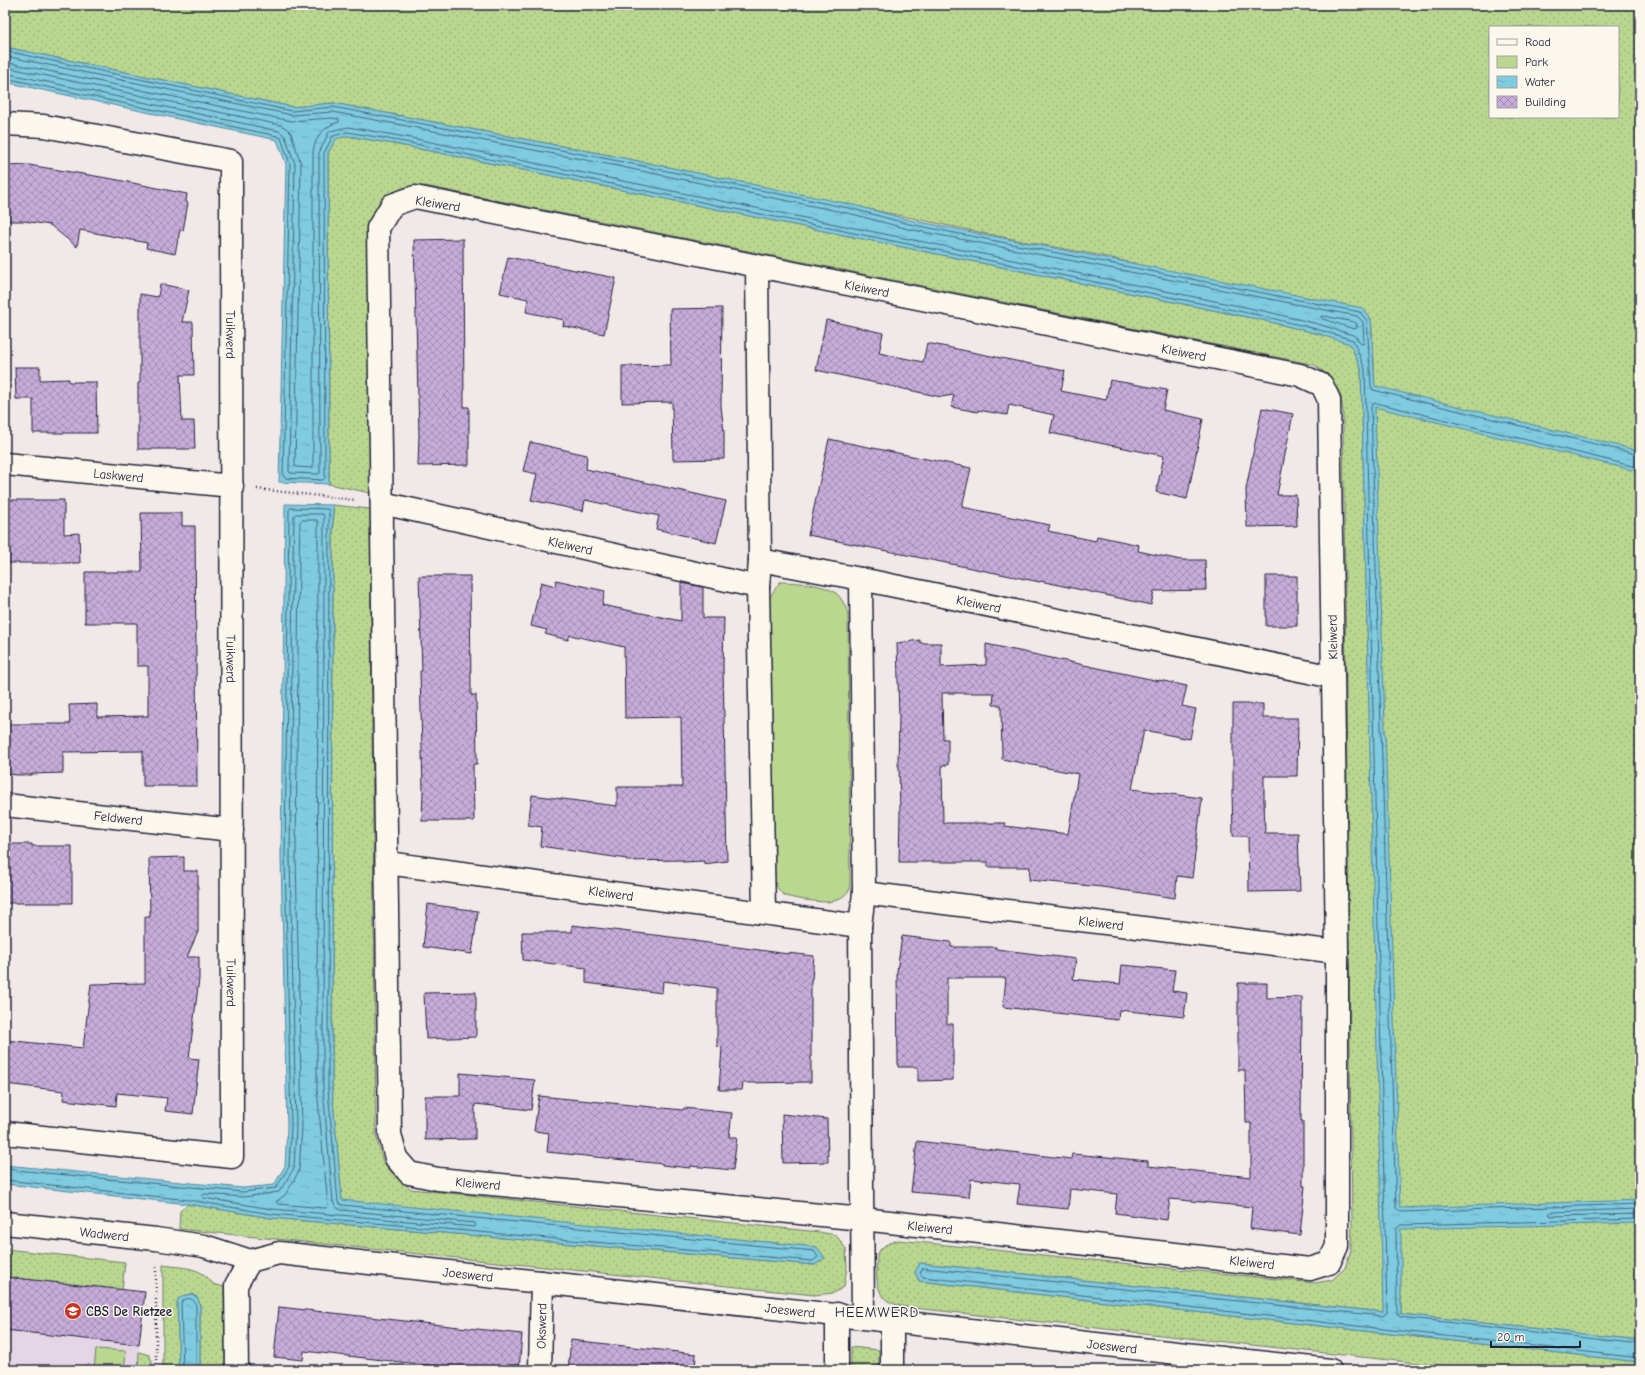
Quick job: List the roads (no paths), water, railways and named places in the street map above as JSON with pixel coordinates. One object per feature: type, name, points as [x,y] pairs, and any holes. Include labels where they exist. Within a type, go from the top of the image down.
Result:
[{"type":"street","name":"Tuikwerd","points":[[5,124],[44,126],[231,161],[232,1157],[5,1133]]},
{"type":"street","name":"Kleiwerd","points":[[415,197],[757,267],[1300,375],[1322,385],[1329,400],[1337,952],[1337,1246],[1330,1263],[1310,1269],[863,1219],[438,1179],[409,1173],[396,1158],[390,1134],[378,228],[392,205],[415,197]]},
{"type":"street","points":[[757,267],[760,560],[758,587],[764,912]]},
{"type":"street","name":"Laskwerd","points":[[5,464],[232,486]]},
{"type":"street","name":"Kleiwerd","points":[[382,503],[758,587]]},
{"type":"street","name":"Kleiwerd","points":[[760,560],[861,579],[1333,677]]},
{"type":"street","points":[[861,579],[864,894],[860,926],[863,1317]]},
{"type":"street","name":"Feldwerd","points":[[5,805],[232,830]]},
{"type":"street","name":"Kleiwerd","points":[[387,863],[764,912],[860,926]]},
{"type":"street","name":"Kleiwerd","points":[[864,894],[1337,952]]},
{"type":"street","name":"Wadwerd","points":[[5,1223],[156,1239],[204,1246],[250,1261]]},
{"type":"street","name":"Joeswerd","points":[[250,1261],[279,1253],[863,1317],[1185,1362],[1330,1370]]},
{"type":"street","points":[[237,1370],[236,1285],[250,1261]]},
{"type":"street","name":"Okswerd","points":[[540,1370],[542,1282]]},
{"type":"street","points":[[837,1314],[837,1370]]},
{"type":"street","points":[[892,1321],[892,1370]]},
{"type":"water","points":[[5,47],[293,107],[333,103],[609,155],[854,205],[910,220],[1363,308],[1371,319],[1375,386],[1640,451],[1640,472],[1375,407],[1400,1208],[1640,1200],[1640,1223],[1401,1229],[1401,1314],[1640,1340],[1640,1362],[919,1281],[915,1272],[920,1263],[1383,1312],[1361,369],[1350,344],[1315,333],[1262,320],[410,147],[348,136],[336,139],[328,153],[329,484],[279,482],[286,164],[277,140],[5,82]]},
{"type":"water","points":[[285,504],[333,505],[332,1089],[342,1200],[817,1247],[825,1258],[815,1265],[271,1218],[188,1204],[5,1184],[5,1165],[243,1188],[274,1185],[285,1166],[287,1127],[281,857]]},
{"type":"water","points":[[192,1294],[198,1298],[200,1306],[200,1370],[179,1370],[177,1303],[178,1299]]},
{"type":"place","name":"CBS De Rietzee","points":[[73,1311]]},
{"type":"district","name":"HEEMWERD","points":[[877,1312]]}]
